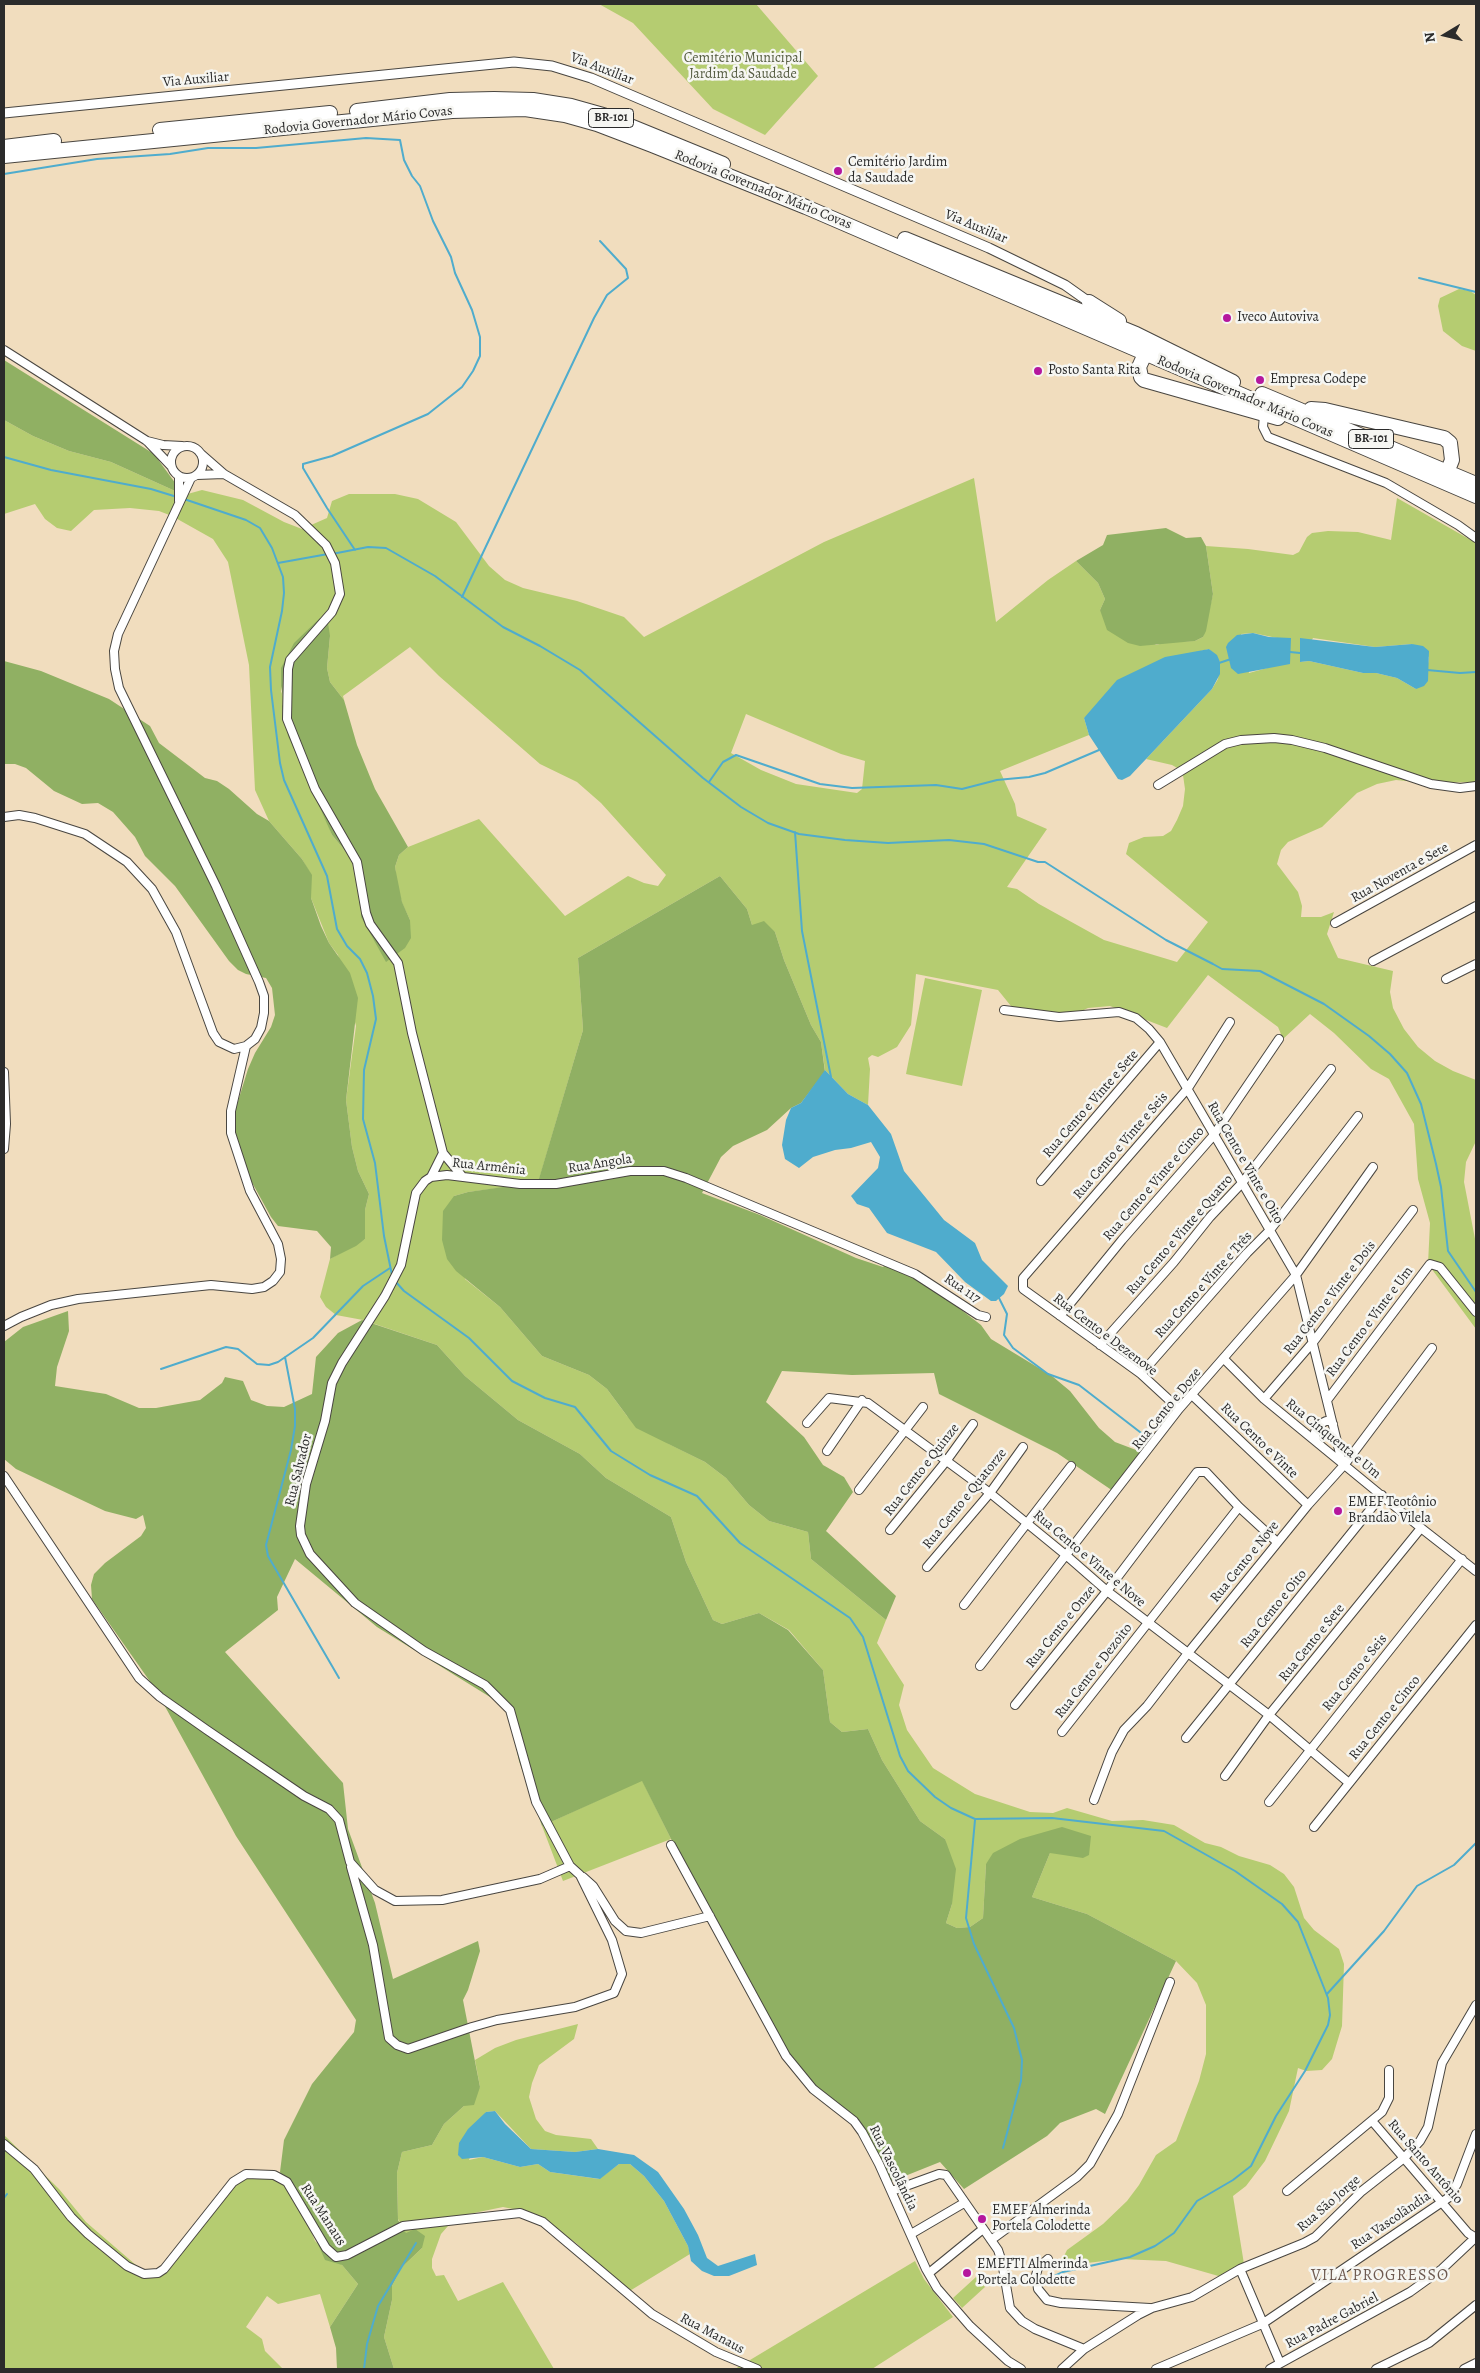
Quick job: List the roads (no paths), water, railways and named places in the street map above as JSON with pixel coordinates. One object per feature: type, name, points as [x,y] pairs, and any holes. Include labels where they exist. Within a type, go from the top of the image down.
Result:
[{"type":"highway","name":"Rodovia Governador Mário Covas","points":[[4,147],[450,100],[533,100],[570,106],[666,139],[830,209],[1090,308],[1175,354],[1297,414],[1430,477],[1476,496]]},
{"type":"highway","name":"Rodovia Governador Mário Covas","points":[[4,156],[452,111],[493,108],[549,112],[597,124],[661,148],[866,232],[1145,354],[1297,414],[1448,470],[1476,484]]},
{"type":"highway","points":[[1175,354],[1154,351],[1145,354],[1139,371],[1144,380],[1282,419],[1297,414],[1325,410],[1444,438],[1450,443],[1452,460],[1448,470],[1442,474],[1430,477]]},
{"type":"street","name":"Via Auxiliar","points":[[4,113],[514,62],[552,66],[591,78],[989,248],[1065,285],[1090,308]]},
{"type":"street","points":[[4,350],[147,440],[163,445],[190,446],[224,474],[295,515],[326,545],[335,563],[340,594],[327,619],[290,660],[288,669],[287,719],[315,789],[357,862],[366,913],[370,924],[398,963],[416,1050],[443,1152],[462,1176]]},
{"type":"street","points":[[1264,415],[1263,427],[1268,436],[1386,483],[1458,525],[1476,538]]},
{"type":"street","points":[[147,440],[179,476],[180,501]]},
{"type":"street","points":[[171,466],[173,454],[178,449],[190,446]]},
{"type":"street","points":[[4,817],[35,818],[85,834],[139,873],[152,889],[176,932],[213,1033],[219,1042],[226,1047],[234,1049],[246,1046],[255,1039],[261,1028],[264,1013],[264,996],[259,982],[216,886],[120,688],[115,669],[114,652],[118,634],[180,501],[203,465],[200,453]]},
{"type":"street","points":[[179,476],[194,477],[224,474]]},
{"type":"street","points":[[1158,785],[1225,744],[1241,740],[1274,738],[1292,740],[1325,748],[1431,784],[1460,788],[1476,786]]},
{"type":"street","name":"Rua Noventa e Sete","points":[[1335,922],[1476,845]]},
{"type":"street","points":[[1373,961],[1476,906]]},
{"type":"street","points":[[1446,979],[1476,964]]},
{"type":"street","name":"Rua Cento e Vinte e Oito","points":[[1004,1010],[1059,1017],[1120,1012],[1128,1014],[1143,1024],[1160,1042],[1188,1088],[1213,1136],[1296,1275],[1344,1463]]},
{"type":"street","name":"Rua Cento e Vinte e Seis","points":[[1022,1278],[1188,1088],[1230,1022]]},
{"type":"street","name":"Rua Cento e Vinte e Cinco","points":[[1060,1316],[1131,1229],[1213,1136],[1279,1039]]},
{"type":"street","name":"Rua Cento e Vinte e Sete","points":[[1041,1181],[1160,1042]]},
{"type":"street","points":[[4,1326],[21,1316],[51,1305],[78,1299],[211,1285],[252,1289],[264,1287],[273,1281],[280,1272],[281,1259],[278,1244],[250,1191],[234,1147],[230,1128],[231,1111],[246,1046]]},
{"type":"street","name":"Rua Cento e Vinte e Quatro","points":[[1100,1345],[1174,1262],[1210,1217],[1242,1184],[1331,1069]]},
{"type":"street","points":[[4,1072],[6,1124],[4,1149]]},
{"type":"street","name":"Rua Cento e Vinte e Três","points":[[1140,1374],[1247,1253],[1270,1230],[1358,1116]]},
{"type":"street","points":[[431,1177],[443,1152]]},
{"type":"street","name":"Rua Cento e Doze","points":[[980,1666],[1179,1409],[1224,1359],[1268,1304],[1296,1275],[1373,1167]]},
{"type":"street","name":"Rua Angola","points":[[556,1184],[630,1171],[649,1170],[676,1174],[925,1279]]},
{"type":"street","name":"Rua Armênia","points":[[431,1177],[447,1175],[520,1184],[556,1184]]},
{"type":"street","name":"Rua Salvador","points":[[431,1177],[425,1181],[416,1194],[405,1254],[385,1296],[342,1363],[332,1383],[323,1427],[306,1484],[301,1513],[301,1536],[310,1554],[355,1603],[424,1651],[467,1674],[492,1691],[510,1710],[536,1802],[570,1866]]},
{"type":"street","name":"Rua Cento e Vinte e Dois","points":[[1264,1399],[1314,1341],[1413,1210]]},
{"type":"street","name":"Rua Cento e Vinte e Um","points":[[1328,1399],[1427,1266],[1433,1264],[1440,1267],[1476,1312]]},
{"type":"street","name":"Rua Cento e Dezenove","points":[[1022,1278],[1023,1289],[1140,1374],[1179,1409]]},
{"type":"street","name":"Rua 117","points":[[925,1279],[978,1315],[986,1317]]},
{"type":"street","name":"Rua Cento e Nove","points":[[1094,1800],[1112,1752],[1124,1730],[1147,1706],[1277,1542],[1344,1463],[1432,1348]]},
{"type":"street","name":"Rua Cinquenta e Um","points":[[1224,1359],[1264,1399],[1476,1571]]},
{"type":"street","name":"Rua Cento e Vinte","points":[[1192,1395],[1308,1505]]},
{"type":"street","points":[[807,1423],[829,1398],[862,1400]]},
{"type":"street","points":[[827,1451],[862,1400]]},
{"type":"street","name":"Rua Cento e Vinte e Nove","points":[[862,1400],[906,1430],[990,1493],[1067,1556],[1106,1591],[1269,1715],[1349,1783]]},
{"type":"street","points":[[859,1490],[923,1407]]},
{"type":"street","points":[[1316,1441],[1315,1432],[1318,1425],[1326,1421],[1330,1421],[1333,1424]]},
{"type":"street","name":"Rua Cento e Quinze","points":[[890,1530],[947,1460],[973,1424]]},
{"type":"street","name":"Rua Cento e Quatorze","points":[[927,1567],[990,1493],[1023,1447]]},
{"type":"street","points":[[964,1605],[1071,1466]]},
{"type":"street","name":"Rua Cento e Onze","points":[[1014,1705],[1106,1591],[1196,1473],[1201,1470],[1206,1472],[1239,1507]]},
{"type":"street","points":[[4,1476],[139,1678],[160,1697],[304,1796],[329,1810],[339,1820],[373,1945],[389,2038],[397,2045],[408,2049],[472,2026],[575,2007],[596,2001],[614,1992],[622,1974],[612,1940],[580,1875]]},
{"type":"street","name":"Rua Cento e Oito","points":[[1186,1738],[1382,1495]]},
{"type":"street","points":[[1239,1507],[1277,1542]]},
{"type":"street","name":"Rua Cento e Dezoito","points":[[1062,1732],[1239,1507]]},
{"type":"street","name":"Rua Cento e Sete","points":[[1225,1776],[1269,1715],[1421,1528]]},
{"type":"street","name":"Rua Cento e Seis","points":[[1269,1802],[1462,1559]]},
{"type":"street","name":"Rua Cento e Cinco","points":[[1314,1827],[1476,1625]]},
{"type":"street","name":"Rua Vascolândia","points":[[671,1845],[786,2056],[813,2089],[858,2126],[892,2191],[929,2274],[942,2294],[970,2326],[1008,2361],[1021,2369]]},
{"type":"street","points":[[350,1862],[375,1890],[395,1901],[422,1902],[442,1900],[540,1879],[570,1866],[593,1886],[615,1921],[626,1930],[641,1933],[710,1916]]},
{"type":"street","points":[[991,2240],[1077,2177],[1090,2164],[1118,2114],[1170,1982]]},
{"type":"street","name":"Rua São Jorge","points":[[1062,2369],[1084,2348],[1116,2327],[1152,2308],[1192,2297],[1240,2269],[1315,2237],[1362,2191],[1404,2158],[1420,2141],[1428,2127],[1440,2068],[1446,2054],[1476,2005]]},
{"type":"street","name":"Rua Santo Antônio","points":[[1389,2070],[1389,2098],[1382,2112],[1373,2122],[1468,2233],[1476,2237]]},
{"type":"street","points":[[1287,2191],[1373,2122]]},
{"type":"street","name":"Rua Vascolândia","points":[[1156,2369],[1262,2324],[1442,2202],[1453,2192],[1458,2184],[1476,2134]]},
{"type":"street","name":"Rua Manaus","points":[[4,2144],[34,2169],[71,2217],[88,2234],[127,2266],[144,2274],[158,2273],[164,2269],[234,2182],[246,2174],[274,2175],[287,2182],[326,2248],[336,2257],[347,2255],[403,2226],[520,2213],[542,2222],[652,2314],[716,2352],[757,2369]]},
{"type":"street","points":[[892,2191],[944,2174],[991,2240],[1002,2262],[1010,2308],[1022,2322],[1041,2332],[1084,2348]]},
{"type":"street","points":[[911,2234],[964,2203]]},
{"type":"street","points":[[929,2274],[983,2229]]},
{"type":"street","name":"Rua Padre Gabriel","points":[[1270,2369],[1410,2292],[1442,2270],[1476,2237]]},
{"type":"street","points":[[1048,2258],[1042,2263],[1036,2275],[1038,2289],[1048,2300],[1061,2303],[1152,2308]]},
{"type":"street","points":[[1240,2269],[1280,2363]]},
{"type":"street","points":[[1376,2369],[1429,2343],[1476,2306]]},
{"type":"street","points":[[1464,2369],[1476,2363]]},
{"type":"water","points":[[1253,633],[1269,637],[1291,638],[1290,664],[1238,674],[1231,668],[1226,647],[1237,635]]},
{"type":"water","points":[[1300,638],[1375,647],[1412,644],[1423,646],[1429,651],[1428,681],[1424,686],[1416,689],[1397,678],[1376,673],[1363,673],[1309,661],[1300,662]]},
{"type":"water","points":[[1209,649],[1217,655],[1220,662],[1220,674],[1212,689],[1130,776],[1122,780],[1118,779],[1089,735],[1084,718],[1117,680],[1165,657]]},
{"type":"water","points":[[825,1070],[848,1094],[868,1105],[891,1134],[904,1171],[944,1220],[975,1243],[982,1260],[1008,1286],[1004,1294],[996,1301],[991,1301],[965,1282],[936,1252],[887,1233],[869,1208],[857,1204],[851,1196],[878,1168],[880,1157],[871,1142],[813,1157],[799,1168],[785,1159],[782,1145],[786,1120],[791,1108],[801,1103]]},
{"type":"water","points":[[495,2111],[505,2124],[531,2149],[575,2152],[598,2149],[634,2155],[658,2172],[684,2209],[698,2235],[707,2258],[718,2266],[755,2254],[757,2265],[729,2276],[714,2276],[702,2271],[691,2261],[688,2246],[664,2201],[644,2176],[630,2164],[619,2164],[600,2179],[550,2172],[538,2164],[520,2167],[483,2157],[462,2159],[458,2155],[459,2143],[468,2129],[486,2112]]},
{"type":"waterway","points":[[4,174],[97,159],[170,154],[208,148],[256,148],[366,138],[400,140],[404,160],[412,176],[420,186],[433,221],[451,257],[455,273],[472,310],[480,337],[480,356],[462,387],[428,414],[332,456],[303,464],[303,468],[327,508],[355,550]]},
{"type":"waterway","points":[[462,597],[594,318],[607,295],[628,278],[626,269],[600,241]]},
{"type":"waterway","points":[[1419,278],[1476,292]]},
{"type":"waterway","points":[[4,457],[51,470],[151,489],[177,497]]},
{"type":"waterway","points":[[184,499],[246,520],[260,528],[272,548],[283,577],[282,611],[270,667],[280,763],[284,780],[327,876],[337,929],[347,946],[360,959],[367,973],[373,996],[376,1019],[364,1070],[363,1119],[375,1163],[384,1236],[392,1275]]},
{"type":"waterway","points":[[332,554],[368,547],[386,548],[435,576],[503,627],[580,670],[703,778],[741,807],[768,823],[799,834],[845,840],[888,843],[949,840],[984,844],[1038,862],[1045,862],[1166,940],[1222,969],[1260,971],[1324,1004],[1369,1036],[1390,1054],[1407,1073],[1421,1104],[1436,1164],[1441,1187],[1448,1251],[1476,1292]]},
{"type":"waterway","points":[[278,563],[328,554]]},
{"type":"waterway","points":[[1290,652],[1300,653]]},
{"type":"waterway","points":[[1219,663],[1231,659]]},
{"type":"waterway","points":[[1427,670],[1460,673],[1476,672]]},
{"type":"waterway","points":[[709,782],[723,762],[736,755],[820,784],[852,788],[936,785],[962,789],[997,780],[1029,777],[1045,773],[1099,750]]},
{"type":"waterway","points":[[795,832],[802,931],[831,1077]]},
{"type":"waterway","points":[[161,1369],[226,1347],[238,1349],[257,1364],[269,1365],[278,1362],[313,1338],[363,1286],[390,1268]]},
{"type":"waterway","points":[[395,1281],[404,1291],[469,1338],[512,1381],[545,1398],[575,1407],[611,1451],[650,1475],[697,1496],[740,1543],[850,1618],[863,1637],[900,1756],[908,1771],[935,1797],[951,1808],[975,1819],[1052,1818],[1164,1831],[1235,1871],[1282,1904],[1298,1922],[1328,1998],[1330,2015],[1328,2025],[1305,2071],[1276,2116],[1251,2166],[1233,2180],[1197,2201],[1174,2233],[1155,2246],[1130,2257],[1063,2272],[1039,2283]]},
{"type":"waterway","points":[[998,1296],[1007,1314],[1004,1335],[1013,1348],[1048,1374],[1079,1385],[1149,1439]]},
{"type":"waterway","points":[[285,1357],[295,1409],[295,1426],[291,1450],[266,1545],[268,1556],[339,1678]]},
{"type":"waterway","points":[[975,1820],[966,1918],[974,1944],[1014,2028],[1022,2060],[1021,2081],[1003,2148]]},
{"type":"waterway","points":[[1327,1994],[1384,1931],[1417,1886],[1454,1865],[1476,1843]]},
{"type":"waterway","points":[[4,2198],[7,2194]]},
{"type":"waterway","points":[[364,2369],[367,2344],[378,2306],[416,2243]]},
{"type":"place","name":"Cemitério Jardim da Saudade","points":[[838,171]]},
{"type":"place","name":"Iveco Autoviva","points":[[1227,318]]},
{"type":"place","name":"Posto Santa Rita","points":[[1038,371]]},
{"type":"place","name":"Empresa Codepe","points":[[1260,380]]},
{"type":"place","name":"EMEF Teotônio Brandão Vilela","points":[[1338,1511]]},
{"type":"place","name":"EMEF Almerinda Portela Colodette","points":[[982,2219]]},
{"type":"place","name":"EMEFTI Almerinda Portela Colodette","points":[[967,2273]]},
{"type":"district","name":"VILA PROGRESSO","points":[[1380,2276]]},
{"type":"park label","name":"Cemitério Municipal Jardim da Saudade","points":[[743,68]]}]
